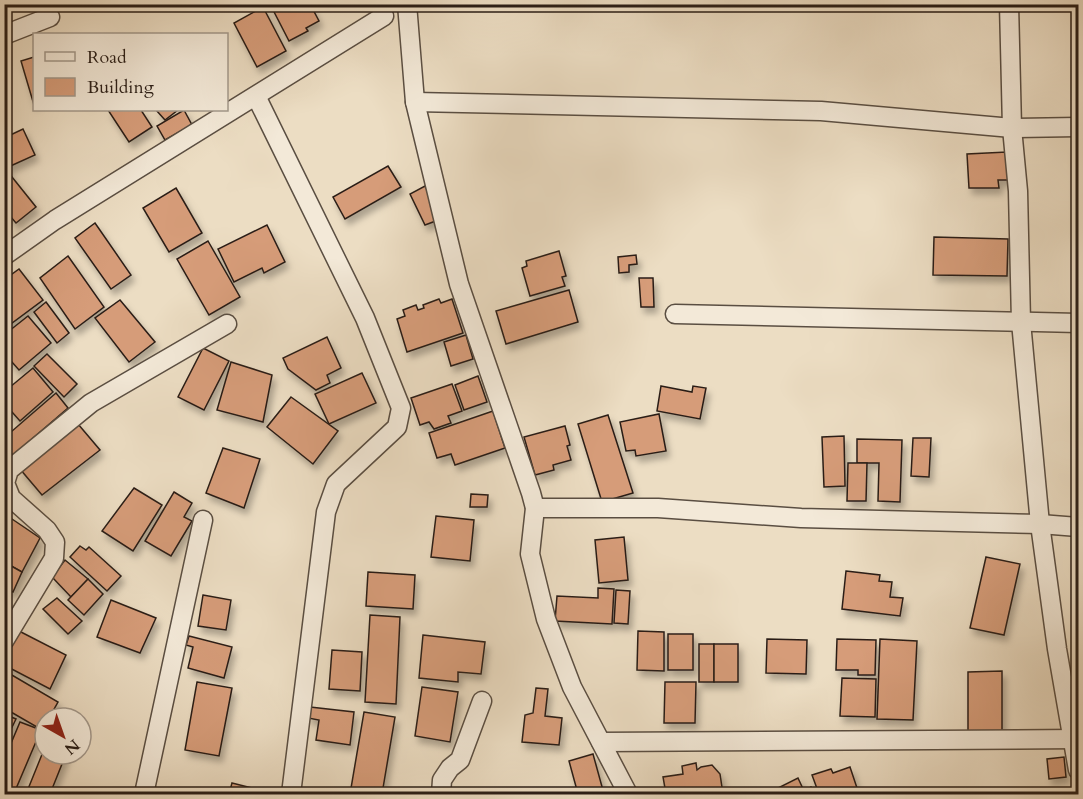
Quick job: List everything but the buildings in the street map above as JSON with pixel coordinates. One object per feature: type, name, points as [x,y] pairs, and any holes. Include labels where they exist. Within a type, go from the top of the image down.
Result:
[{"type":"street","points":[[407,4],[415,102],[459,284],[504,409],[535,508],[530,554],[546,619],[572,687],[628,795]]},
{"type":"street","points":[[1009,4],[1012,128],[1018,191],[1022,322],[1040,524],[1078,770]]},
{"type":"street","points":[[4,256],[54,220],[384,16]]},
{"type":"street","points":[[4,35],[50,17]]},
{"type":"street","points":[[256,96],[365,318],[401,408],[397,428],[336,484],[326,512],[291,795]]},
{"type":"street","points":[[415,102],[821,111],[1012,128],[1078,127]]},
{"type":"street","points":[[675,314],[1078,323]]},
{"type":"street","points":[[4,642],[54,558],[56,543],[47,530],[11,498],[5,483],[9,470],[91,403],[227,324]]},
{"type":"street","points":[[535,508],[658,508],[801,519],[1040,524],[1078,527]]},
{"type":"street","points":[[144,795],[203,520]]},
{"type":"street","points":[[441,795],[442,780],[450,768],[460,760],[482,701]]},
{"type":"street","points":[[602,742],[1075,739]]}]
